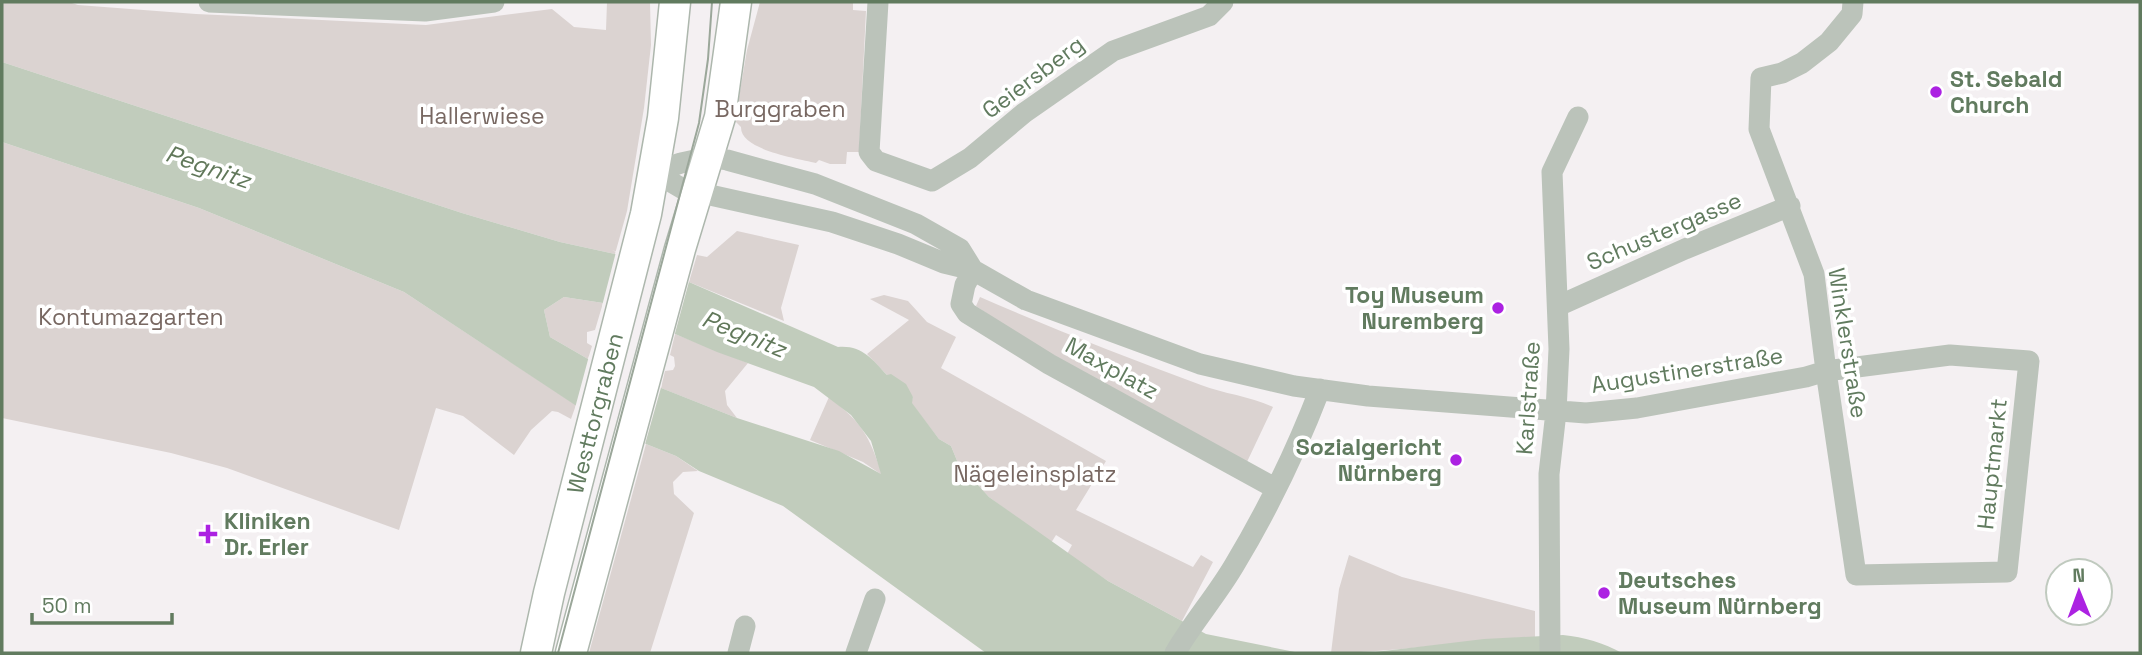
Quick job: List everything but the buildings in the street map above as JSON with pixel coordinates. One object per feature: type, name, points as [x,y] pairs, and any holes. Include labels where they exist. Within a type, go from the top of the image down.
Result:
[{"type":"main road","name":"Westtorgraben","points":[[536,653],[654,172],[675,2]]},
{"type":"main road","name":"Westtorgraben","points":[[570,653],[680,249],[709,157],[724,95],[736,2]]},
{"type":"street","points":[[209,2],[425,11],[494,2]]},
{"type":"street","name":"Geiersberg","points":[[877,2],[869,152],[876,161],[932,181],[970,158],[1024,113],[1113,51],[1209,16],[1223,2]]},
{"type":"street","name":"Winklerstraße","points":[[1853,2],[1852,13],[1829,42],[1782,73],[1760,78],[1759,129],[1814,274],[1856,575]]},
{"type":"street","name":"Karlstraße","points":[[1550,645],[1549,474],[1559,349],[1552,172],[1578,117]]},
{"type":"street","points":[[654,172],[709,157]]},
{"type":"street","name":"Maxplatz","points":[[709,157],[815,184],[916,224],[960,249],[973,270]]},
{"type":"street","name":"Maxplatz","points":[[654,172],[683,189],[807,216],[898,244],[944,263],[973,270],[1026,300],[1200,364],[1320,389],[1368,396]]},
{"type":"street","name":"Schustergasse","points":[[1558,306],[1790,206]]},
{"type":"street","name":"Maxplatz","points":[[973,270],[965,285],[961,304],[967,313],[1049,363],[1275,488]]},
{"type":"street","name":"Augustinerstraße","points":[[1368,396],[1586,413],[1637,408],[1826,371],[1950,355],[2029,361]]},
{"type":"street","name":"Hauptmarkt","points":[[1856,575],[2007,572],[2029,361]]},
{"type":"street","points":[[1175,653],[1235,564],[1307,424],[1320,389]]},
{"type":"street","points":[[856,653],[875,599]]},
{"type":"street","points":[[738,653],[745,626]]},
{"type":"green space","name":"Hallerwiese","points":[[2,2],[69,2],[78,5],[196,14],[426,25],[552,9],[574,27],[606,30],[607,2],[650,2],[651,45],[644,108],[627,211],[615,254],[560,242],[462,213],[2,62]]},
{"type":"green space","name":"Burggraben","points":[[760,2],[853,2],[853,10],[866,11],[859,152],[847,152],[846,164],[830,164],[819,160],[816,163],[771,152],[750,142],[735,121],[747,50]]},
{"type":"green space","name":"Kontumazgarten","points":[[2,142],[199,208],[404,292],[576,405],[571,419],[552,411],[531,430],[514,455],[463,416],[436,408],[399,530],[227,468],[171,453],[2,418]]},
{"type":"green space","points":[[737,231],[799,245],[781,308],[784,321],[689,282],[697,255],[707,257]]},
{"type":"green space","name":"Nägeleinsplatz","points":[[884,295],[908,301],[927,322],[956,337],[941,368],[1106,461],[1076,510],[1193,567],[1201,555],[1213,562],[1182,621],[1108,581],[1067,554],[1072,545],[1056,535],[1051,543],[989,497],[958,463],[951,446],[939,439],[911,403],[913,397],[867,354],[909,320],[870,299]]},
{"type":"green space","points":[[564,297],[603,303],[595,330],[587,332],[587,343],[592,346],[588,359],[550,337],[544,310]]},
{"type":"green space","points":[[980,297],[1062,332],[1210,388],[1273,407],[1246,464],[1051,358],[976,306]]},
{"type":"green space","points":[[675,334],[748,363],[725,391],[727,405],[737,418],[661,388],[665,371],[673,370],[675,366],[674,357],[670,355]]},
{"type":"green space","points":[[829,397],[863,431],[882,475],[863,462],[810,440]]},
{"type":"green space","points":[[646,444],[676,456],[698,471],[683,472],[673,482],[674,494],[694,513],[650,653],[589,653]]},
{"type":"green space","points":[[1349,555],[1402,577],[1535,611],[1535,637],[1331,653],[1339,589]]},
{"type":"water","name":"Pegnitz","points":[[2,62],[462,213],[560,242],[615,254],[689,282],[838,347],[854,348],[866,354],[887,375],[891,374],[906,384],[913,397],[912,403],[939,439],[951,446],[958,463],[989,497],[1108,581],[1206,634],[1300,653],[986,653],[783,506],[699,471],[676,456],[646,444],[575,405],[404,292],[199,208],[2,142]],"holes":[[[564,297],[603,303],[717,352],[814,387],[851,415],[871,441],[881,474],[839,451],[737,418],[588,359],[550,337],[544,310]]]},
{"type":"water","points":[[1563,635],[1594,641],[1622,653],[1367,653],[1484,639]]},
{"type":"pier","points":[[612,250],[690,278],[674,337],[602,306],[616,252]]},
{"type":"pier","points":[[589,356],[662,384],[644,448],[575,408]]},
{"type":"tram line","points":[[558,653],[699,123],[708,59],[712,2]]},
{"type":"place","name":"St. Sebald Church","points":[[1936,92]]},
{"type":"place","name":"Toy Museum Nuremberg","points":[[1498,308]]},
{"type":"place","name":"Sozialgericht Nürnberg","points":[[1456,460]]},
{"type":"place","name":"Kliniken Dr. Erler","points":[[208,534]]},
{"type":"place","name":"Deutsches Museum Nürnberg","points":[[1604,593]]}]
